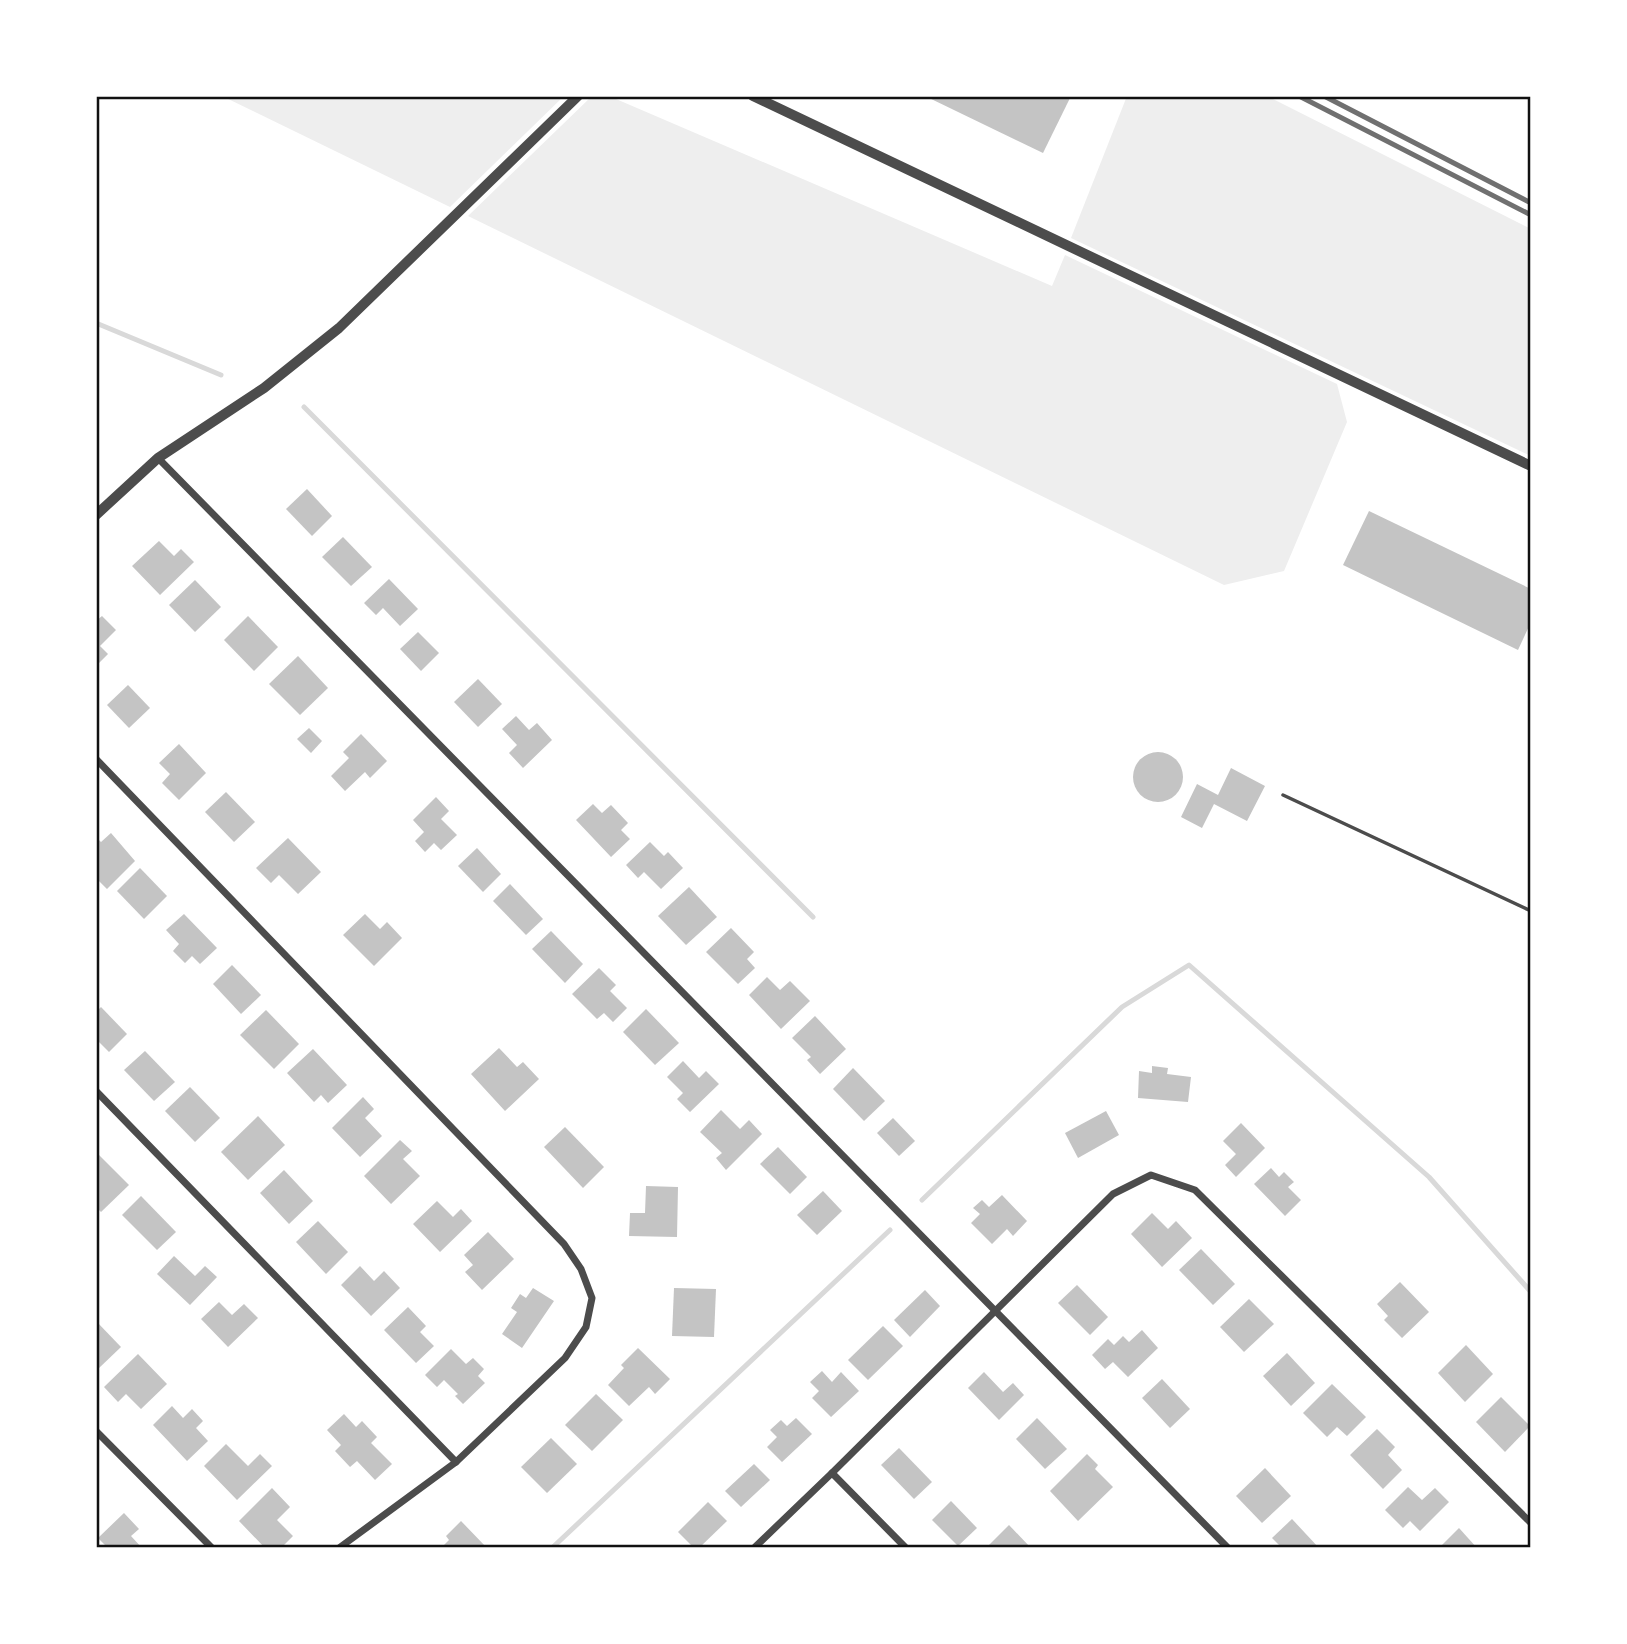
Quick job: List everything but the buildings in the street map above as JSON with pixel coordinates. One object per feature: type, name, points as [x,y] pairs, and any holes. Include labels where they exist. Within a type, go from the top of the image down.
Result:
[{"type":"street","points":[[96,515],[158,458],[264,388],[338,328],[578,96]]},
{"type":"street","points":[[753,96],[1531,466]]},
{"type":"street","points":[[158,458],[1228,1548]]},
{"type":"street","points":[[96,759],[564,1244],[581,1269],[592,1298],[586,1327],[565,1358],[456,1462],[339,1548]]},
{"type":"street","points":[[96,1091],[456,1462]]},
{"type":"street","points":[[754,1548],[1113,1194],[1151,1175],[1195,1190],[1531,1523]]},
{"type":"street","points":[[96,1431],[212,1548]]},
{"type":"street","points":[[832,1473],[906,1548]]},
{"type":"lane","points":[[1283,795],[1531,911]]},
{"type":"shaded area","points":[[222,96],[564,96],[450,207]]},
{"type":"shaded area","points":[[592,96],[609,96],[1052,286],[1065,255],[1337,384],[1347,422],[1284,571],[1224,585],[468,216]]},
{"type":"shaded area","points":[[1127,96],[1267,96],[1531,229],[1531,456],[1071,238]]},
{"type":"waterway","points":[[96,323],[221,375]]},
{"type":"waterway","points":[[304,407],[813,917]]},
{"type":"waterway","points":[[922,1200],[1122,1007],[1189,965],[1429,1177],[1531,1292]]},
{"type":"waterway","points":[[552,1548],[890,1230]]},
{"type":"railway","points":[[1299,96],[1531,215]]},
{"type":"railway","points":[[1324,96],[1531,203]]}]
